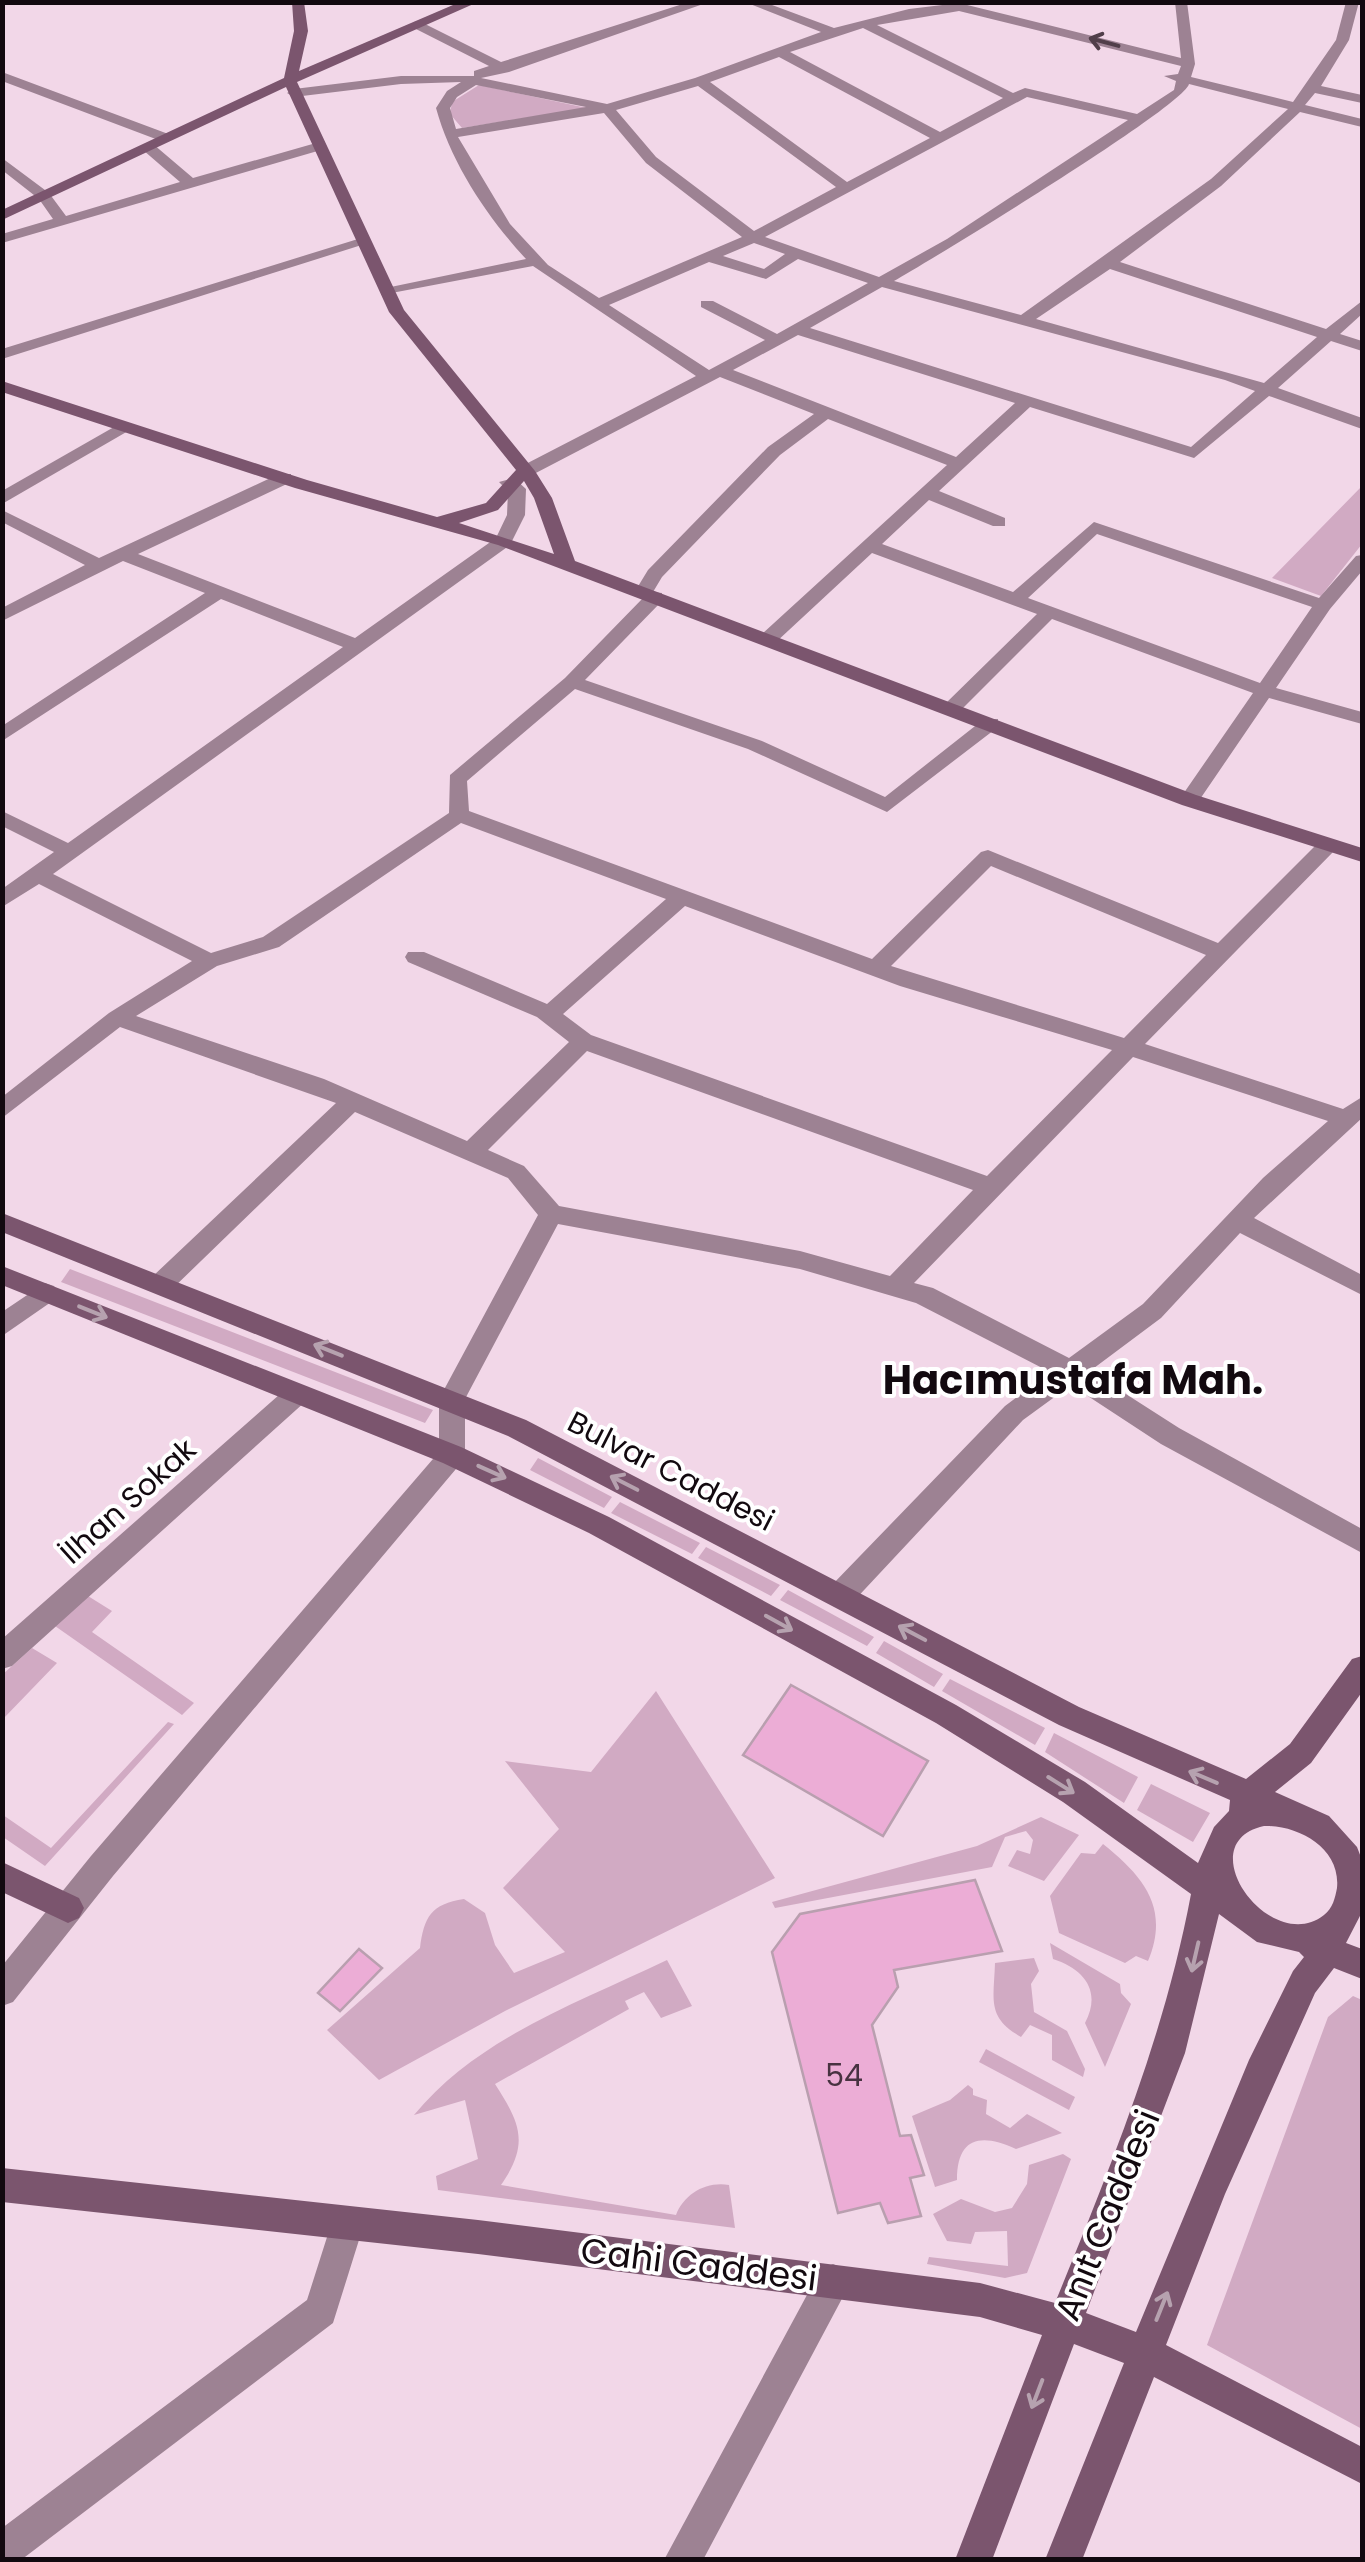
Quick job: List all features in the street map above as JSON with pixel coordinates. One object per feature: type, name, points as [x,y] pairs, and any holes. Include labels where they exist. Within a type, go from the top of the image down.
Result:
[{"type":"street","points":[[298,2],[301,31],[292,86],[316,146],[397,312],[517,477],[543,498],[567,564]]},
{"type":"street","points":[[2,216],[166,138],[292,86],[472,2]]},
{"type":"street","points":[[433,100],[452,94],[467,79],[703,2]]},
{"type":"street","points":[[751,2],[833,32]]},
{"type":"street","points":[[436,522],[488,508],[517,477],[777,340],[952,242],[1180,92],[1186,72],[1181,2]]},
{"type":"street","points":[[450,134],[607,108],[700,81],[833,32],[959,7],[982,7],[1021,20],[1022,34],[1186,72],[1362,123]]},
{"type":"street","points":[[1022,322],[1212,188],[1299,107],[1342,39],[1355,9]]},
{"type":"street","points":[[865,24],[1012,98]]},
{"type":"street","points":[[418,25],[504,69]]},
{"type":"street","points":[[1342,39],[1362,43]]},
{"type":"street","points":[[778,51],[941,138]]},
{"type":"street","points":[[292,86],[467,79],[607,108],[651,160],[753,238],[880,282],[1268,390],[1362,424]]},
{"type":"street","points":[[401,80],[433,100],[504,226],[536,260],[596,305],[714,374],[956,464]]},
{"type":"street","points":[[700,81],[848,188]]},
{"type":"street","points":[[6,82],[166,138]]},
{"type":"street","points":[[1312,88],[1362,99]]},
{"type":"street","points":[[596,305],[753,238],[1024,92],[1140,119]]},
{"type":"street","points":[[2,239],[316,146]]},
{"type":"street","points":[[148,147],[191,184]]},
{"type":"street","points":[[2,162],[44,196],[63,222]]},
{"type":"street","points":[[2,354],[363,242]]},
{"type":"street","points":[[708,257],[766,274],[796,253]]},
{"type":"street","points":[[386,292],[536,260]]},
{"type":"street","points":[[1108,262],[1362,346]]},
{"type":"street","points":[[707,304],[777,340]]},
{"type":"street","points":[[796,329],[1194,453],[1362,306]]},
{"type":"street","points":[[2,386],[285,478],[504,541],[1189,800],[1362,855]]},
{"type":"street","points":[[768,639],[1027,401]]},
{"type":"street","points":[[459,815],[457,779],[572,682],[649,595],[654,574],[774,451],[826,413]]},
{"type":"street","points":[[2,498],[127,427]]},
{"type":"street","points":[[2,900],[504,541],[516,515],[517,477]]},
{"type":"street","points":[[2,616],[122,554],[285,478]]},
{"type":"street","points":[[924,492],[999,522]]},
{"type":"street","points":[[2,515],[98,566]]},
{"type":"street","points":[[1014,602],[1094,527],[1323,605]]},
{"type":"street","points":[[868,546],[1264,691],[1362,718]]},
{"type":"street","points":[[122,554],[358,646]]},
{"type":"street","points":[[1189,800],[1323,605],[1362,560]]},
{"type":"street","points":[[2,735],[219,592]]},
{"type":"street","points":[[952,708],[1047,614]]},
{"type":"street","points":[[572,682],[755,745],[887,806],[991,723]]},
{"type":"street","points":[[459,815],[875,969],[1355,1112]]},
{"type":"street","points":[[2,1110],[118,1018],[209,961],[271,942],[459,815]]},
{"type":"street","points":[[2,817],[68,851]]},
{"type":"street","points":[[896,1287],[1328,845]]},
{"type":"street","points":[[875,969],[988,856],[1221,953]]},
{"type":"street","points":[[36,874],[209,961]]},
{"type":"street","points":[[548,1014],[681,898]]},
{"type":"street","points":[[416,957],[548,1014],[583,1041],[991,1188]]},
{"type":"street","points":[[118,1018],[352,1100],[516,1172],[551,1214],[800,1260],[924,1294],[1070,1371],[1170,1436],[1362,1542]]},
{"type":"street","points":[[471,1152],[583,1041]]},
{"type":"street","points":[[161,1284],[352,1100]]},
{"type":"street","points":[[840,1595],[1014,1412],[1152,1310],[1272,1184],[1355,1112]]},
{"type":"street","points":[[2,1991],[452,1455],[452,1399],[551,1214]]},
{"type":"street","points":[[1238,1220],[1362,1286]]},
{"type":"street","name":"Bulvar Caddesi","points":[[2,1222],[517,1428],[1069,1716],[1294,1814]]},
{"type":"street","points":[[2,1275],[452,1455],[599,1525],[946,1714],[1074,1792],[1218,1884],[1268,1933],[1320,1939],[1362,1964]]},
{"type":"street","points":[[2,1326],[45,1294]]},
{"type":"street","name":"İlhan Sokak","points":[[2,1657],[297,1394]]},
{"type":"street","points":[[1218,1884],[1221,1843],[1248,1796],[1289,1765],[1310,1742],[1362,1668]]},
{"type":"street","points":[[1063,2560],[1260,2072],[1304,1982],[1320,1939],[1352,1898],[1359,1866],[1328,1833],[1294,1814],[1260,1813],[1232,1827]]},
{"type":"street","points":[[2,1876],[68,1908]]},
{"type":"street","name":"Anıt Caddesi","points":[[973,2560],[1146,2120],[1218,1884]]},
{"type":"street","name":"Cahi Caddesi","points":[[2,2186],[980,2300],[1064,2323],[1144,2352],[1362,2466]]},
{"type":"street","points":[[2,2552],[321,2310],[347,2224]]},
{"type":"street","points":[[682,2560],[833,2281]]},
{"type":"shaded area","points":[[479,85],[587,108],[462,128],[450,114],[452,102]]},
{"type":"shaded area","points":[[1362,486],[1362,544],[1321,596],[1272,578]]},
{"type":"shaded area","points":[[70,1269],[433,1410],[425,1423],[61,1282]]},
{"type":"shaded area","points":[[538,1458],[612,1497],[604,1508],[530,1470]]},
{"type":"shaded area","points":[[620,1502],[700,1543],[692,1554],[611,1513]]},
{"type":"shaded area","points":[[706,1547],[780,1585],[771,1596],[698,1558]]},
{"type":"shaded area","points":[[788,1590],[874,1637],[867,1646],[780,1600]]},
{"type":"shaded area","points":[[88,1596],[112,1611],[92,1632],[194,1703],[182,1715],[55,1626]]},
{"type":"shaded area","points":[[884,1641],[943,1674],[934,1687],[876,1653]]},
{"type":"shaded area","points":[[32,1648],[57,1663],[3,1719],[3,1674]]},
{"type":"shaded area","points":[[950,1679],[1045,1728],[1035,1745],[942,1691]]},
{"type":"shaded area","points":[[656,1691],[775,1878],[505,2011],[379,2080],[327,2030],[420,1948],[427,1920],[444,1904],[464,1899],[485,1913],[495,1945],[514,1973],[565,1952],[503,1888],[559,1829],[505,1761],[591,1772]]},
{"type":"shaded area","points":[[168,1722],[174,1724],[45,1866],[3,1837],[3,1815],[51,1848]]},
{"type":"shaded area","points":[[1054,1733],[1138,1777],[1124,1803],[1045,1752]]},
{"type":"shaded area","points":[[1151,1784],[1210,1813],[1193,1842],[1137,1810]]},
{"type":"shaded area","points":[[1041,1817],[1079,1835],[1044,1881],[1008,1866],[1017,1850],[1030,1854],[1033,1840],[1026,1831],[1005,1837],[992,1867],[775,1908],[772,1902],[977,1846]]},
{"type":"shaded area","points":[[1103,1844],[1130,1869],[1149,1895],[1156,1925],[1148,1961],[1136,1956],[1125,1963],[1059,1933],[1050,1896],[1081,1853],[1095,1854]]},
{"type":"shaded area","points":[[1050,1943],[1120,1984],[1121,1993],[1131,2004],[1105,2067],[1085,2023],[1091,1991],[1081,1975],[1053,1959]]},
{"type":"shaded area","points":[[1034,1958],[1039,1971],[1031,1984],[1034,2012],[1067,2031],[1085,2069],[1083,2077],[1052,2060],[1052,2035],[1030,2025],[1021,2037],[997,2014],[995,1963]]},
{"type":"shaded area","points":[[667,1960],[692,2006],[661,2018],[644,1992],[625,2001],[629,2009],[495,2084],[511,2110],[518,2133],[516,2157],[501,2185],[676,2215],[684,2201],[697,2191],[712,2185],[729,2185],[735,2228],[438,2190],[436,2176],[478,2159],[465,2100],[414,2115],[440,2088],[468,2064],[531,2024]]},
{"type":"shaded area","points":[[1353,1996],[1362,2000],[1362,2429],[1207,2345],[1328,2017]]},
{"type":"shaded area","points":[[986,2049],[1075,2097],[1069,2110],[979,2062]]},
{"type":"shaded area","points":[[968,2085],[973,2095],[987,2100],[986,2114],[1010,2128],[1027,2114],[1062,2133],[1016,2149],[992,2141],[973,2142],[961,2155],[957,2180],[935,2187],[912,2116],[950,2100]]},
{"type":"shaded area","points":[[1063,2154],[1071,2159],[1027,2273],[1005,2278],[927,2264],[929,2257],[1008,2266],[1007,2231],[975,2232],[971,2244],[947,2241],[933,2214],[961,2199],[995,2212],[1012,2208],[1027,2184],[1029,2165]]},
{"type":"building","points":[[791,1685],[928,1761],[883,1836],[743,1755]]},
{"type":"building","points":[[975,1880],[1002,1951],[894,1970],[898,1987],[872,2025],[900,2136],[911,2135],[924,2175],[910,2178],[921,2216],[888,2223],[880,2203],[838,2213],[772,1952],[800,1914]]},
{"type":"building","points":[[359,1949],[382,1968],[340,2011],[318,1993]]},
{"type":"district","name":"Hacımustafa Mah.","points":[[1073,1380]]}]
